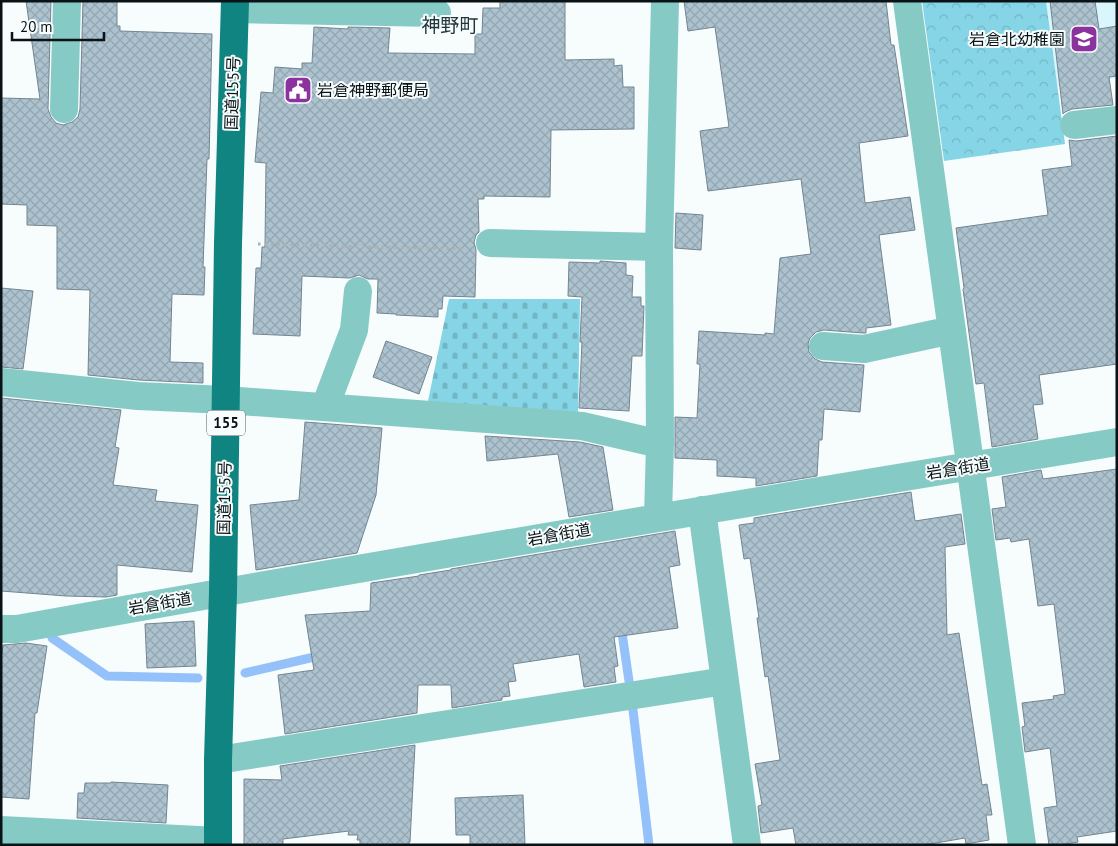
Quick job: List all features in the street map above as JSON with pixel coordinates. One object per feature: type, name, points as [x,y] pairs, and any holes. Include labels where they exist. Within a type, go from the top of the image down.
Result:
[{"type":"highway","name":"国道155号","points":[[218,843],[228,243],[235,5]]},
{"type":"street","points":[[64,109],[67,1]]},
{"type":"street","points":[[658,517],[660,444],[659,246],[665,1]]},
{"type":"street","points":[[907,1],[1022,845]]},
{"type":"street","points":[[235,5],[437,13]]},
{"type":"street","points":[[1074,126],[1117,120]]},
{"type":"street","points":[[490,243],[659,246]]},
{"type":"street","points":[[325,407],[354,330],[358,291]]},
{"type":"street","points":[[823,346],[864,349],[952,330]]},
{"type":"street","points":[[1,382],[138,396],[226,400],[582,426],[660,444]]},
{"type":"street","name":"岩倉街道","points":[[1,630],[17,629],[658,517],[1117,442]]},
{"type":"street","points":[[702,510],[747,845]]},
{"type":"street","points":[[218,760],[725,681]]},
{"type":"street","points":[[1,830],[218,843]]},
{"type":"path","points":[[228,243],[480,250],[490,243]]},
{"type":"shaded area","name":"岩倉北幼稚園","points":[[1046,1],[1117,1],[1117,78],[1057,86]]},
{"type":"green space","points":[[922,1],[1046,1],[1065,144],[944,161]]},
{"type":"green space","points":[[449,299],[580,299],[578,418],[427,406]]},
{"type":"building","points":[[26,1],[51,1],[48,109],[56,123],[63,125],[72,122],[78,117],[80,109],[83,1],[117,1],[117,26],[120,26],[120,31],[212,34],[209,159],[207,159],[203,267],[205,267],[204,295],[172,294],[170,362],[203,363],[203,383],[88,375],[90,290],[57,289],[57,226],[27,225],[27,205],[1,204],[1,98],[40,99]]},
{"type":"building","points":[[500,1],[565,1],[565,60],[614,59],[614,66],[622,65],[623,87],[634,87],[634,129],[551,130],[550,197],[484,196],[484,199],[478,199],[479,232],[474,242],[476,250],[475,297],[443,296],[442,309],[438,309],[438,317],[377,313],[378,279],[368,279],[359,275],[350,278],[302,276],[300,336],[253,334],[256,268],[261,268],[262,247],[265,247],[266,163],[255,162],[261,92],[273,93],[275,67],[302,69],[302,63],[312,63],[314,27],[348,29],[348,27],[390,28],[388,53],[475,54],[475,34],[482,34],[483,8],[500,8]]},
{"type":"building","points":[[684,1],[886,1],[891,45],[894,45],[908,136],[859,143],[865,203],[910,197],[915,230],[879,235],[891,325],[866,328],[866,333],[824,330],[816,332],[810,338],[808,344],[809,352],[815,359],[822,362],[864,365],[860,412],[824,409],[822,440],[819,440],[817,476],[756,486],[756,478],[717,476],[717,460],[675,458],[675,417],[697,418],[700,364],[697,364],[699,331],[774,334],[780,258],[811,254],[801,179],[708,191],[700,131],[729,127],[715,27],[688,31]]},
{"type":"building","name":"岩倉北幼稚園","points":[[1050,1],[1095,1],[1099,29],[1117,26],[1117,76],[1109,77],[1113,105],[1072,109],[1063,114]]},
{"type":"building","points":[[1117,136],[1117,364],[1039,375],[1043,404],[1033,405],[1038,439],[992,447],[984,383],[976,384],[956,228],[1048,215],[1042,170],[1072,166],[1069,140],[1076,141]]},
{"type":"building","points":[[676,213],[703,215],[701,250],[675,248]]},
{"type":"building","points":[[600,261],[626,263],[626,275],[633,276],[632,297],[641,297],[641,306],[644,306],[642,356],[632,356],[629,411],[579,408],[582,297],[568,296],[569,262],[600,263]]},
{"type":"building","points":[[1,288],[33,291],[23,369],[1,367]]},
{"type":"building","points":[[386,341],[432,357],[419,394],[373,377]]},
{"type":"building","points":[[1,398],[121,410],[115,447],[119,448],[113,485],[157,490],[155,501],[198,505],[192,572],[117,565],[117,595],[106,597],[1,591]]},
{"type":"building","points":[[305,422],[382,428],[376,495],[357,553],[256,570],[250,505],[299,500]]},
{"type":"building","points":[[485,436],[580,442],[603,447],[613,510],[569,517],[558,454],[487,461]]},
{"type":"building","points":[[1117,469],[1117,831],[1077,837],[1078,842],[1049,845],[1044,808],[1057,806],[1050,748],[1025,752],[1022,727],[1025,726],[1022,703],[1054,699],[1053,696],[1065,694],[1054,604],[1038,606],[1029,539],[1011,542],[1010,538],[996,540],[992,509],[1006,507],[1002,477],[1041,470],[1043,479]]},
{"type":"building","points":[[911,492],[915,521],[961,514],[965,544],[945,547],[947,635],[959,633],[982,785],[987,784],[992,815],[986,815],[989,840],[966,844],[965,838],[924,845],[796,845],[793,828],[761,833],[758,806],[762,805],[755,764],[780,760],[768,676],[765,677],[750,558],[744,559],[739,525],[754,523],[754,518]]},
{"type":"building","points":[[675,531],[680,565],[669,567],[678,628],[614,637],[618,666],[614,667],[616,682],[584,687],[579,654],[513,664],[516,681],[508,682],[510,696],[502,697],[502,700],[452,708],[451,685],[418,685],[417,713],[285,734],[278,675],[314,670],[305,615],[370,611],[371,583]]},
{"type":"building","points":[[194,621],[196,666],[147,668],[145,624]]},
{"type":"building","points":[[26,643],[47,646],[37,713],[35,713],[29,799],[1,797],[1,659],[3,645]]},
{"type":"building","points":[[415,745],[409,845],[360,845],[360,840],[357,840],[358,835],[348,835],[349,831],[283,839],[283,845],[244,845],[244,779],[282,780],[280,766]]},
{"type":"building","points":[[111,782],[168,785],[166,823],[77,818],[78,793],[84,793],[85,783]]},
{"type":"building","points":[[523,795],[525,845],[470,845],[470,835],[456,835],[455,798]]},
{"type":"waterway","points":[[621,626],[629,681]]},
{"type":"waterway","points":[[52,638],[107,676],[198,678]]},
{"type":"waterway","points":[[245,673],[323,655]]},
{"type":"waterway","points":[[633,710],[649,845]]},
{"type":"place","name":"岩倉北幼稚園","points":[[1084,39]]},
{"type":"place","name":"岩倉神野郵便局","points":[[298,90]]},
{"type":"district","name":"神野町","points":[[450,25]]}]
